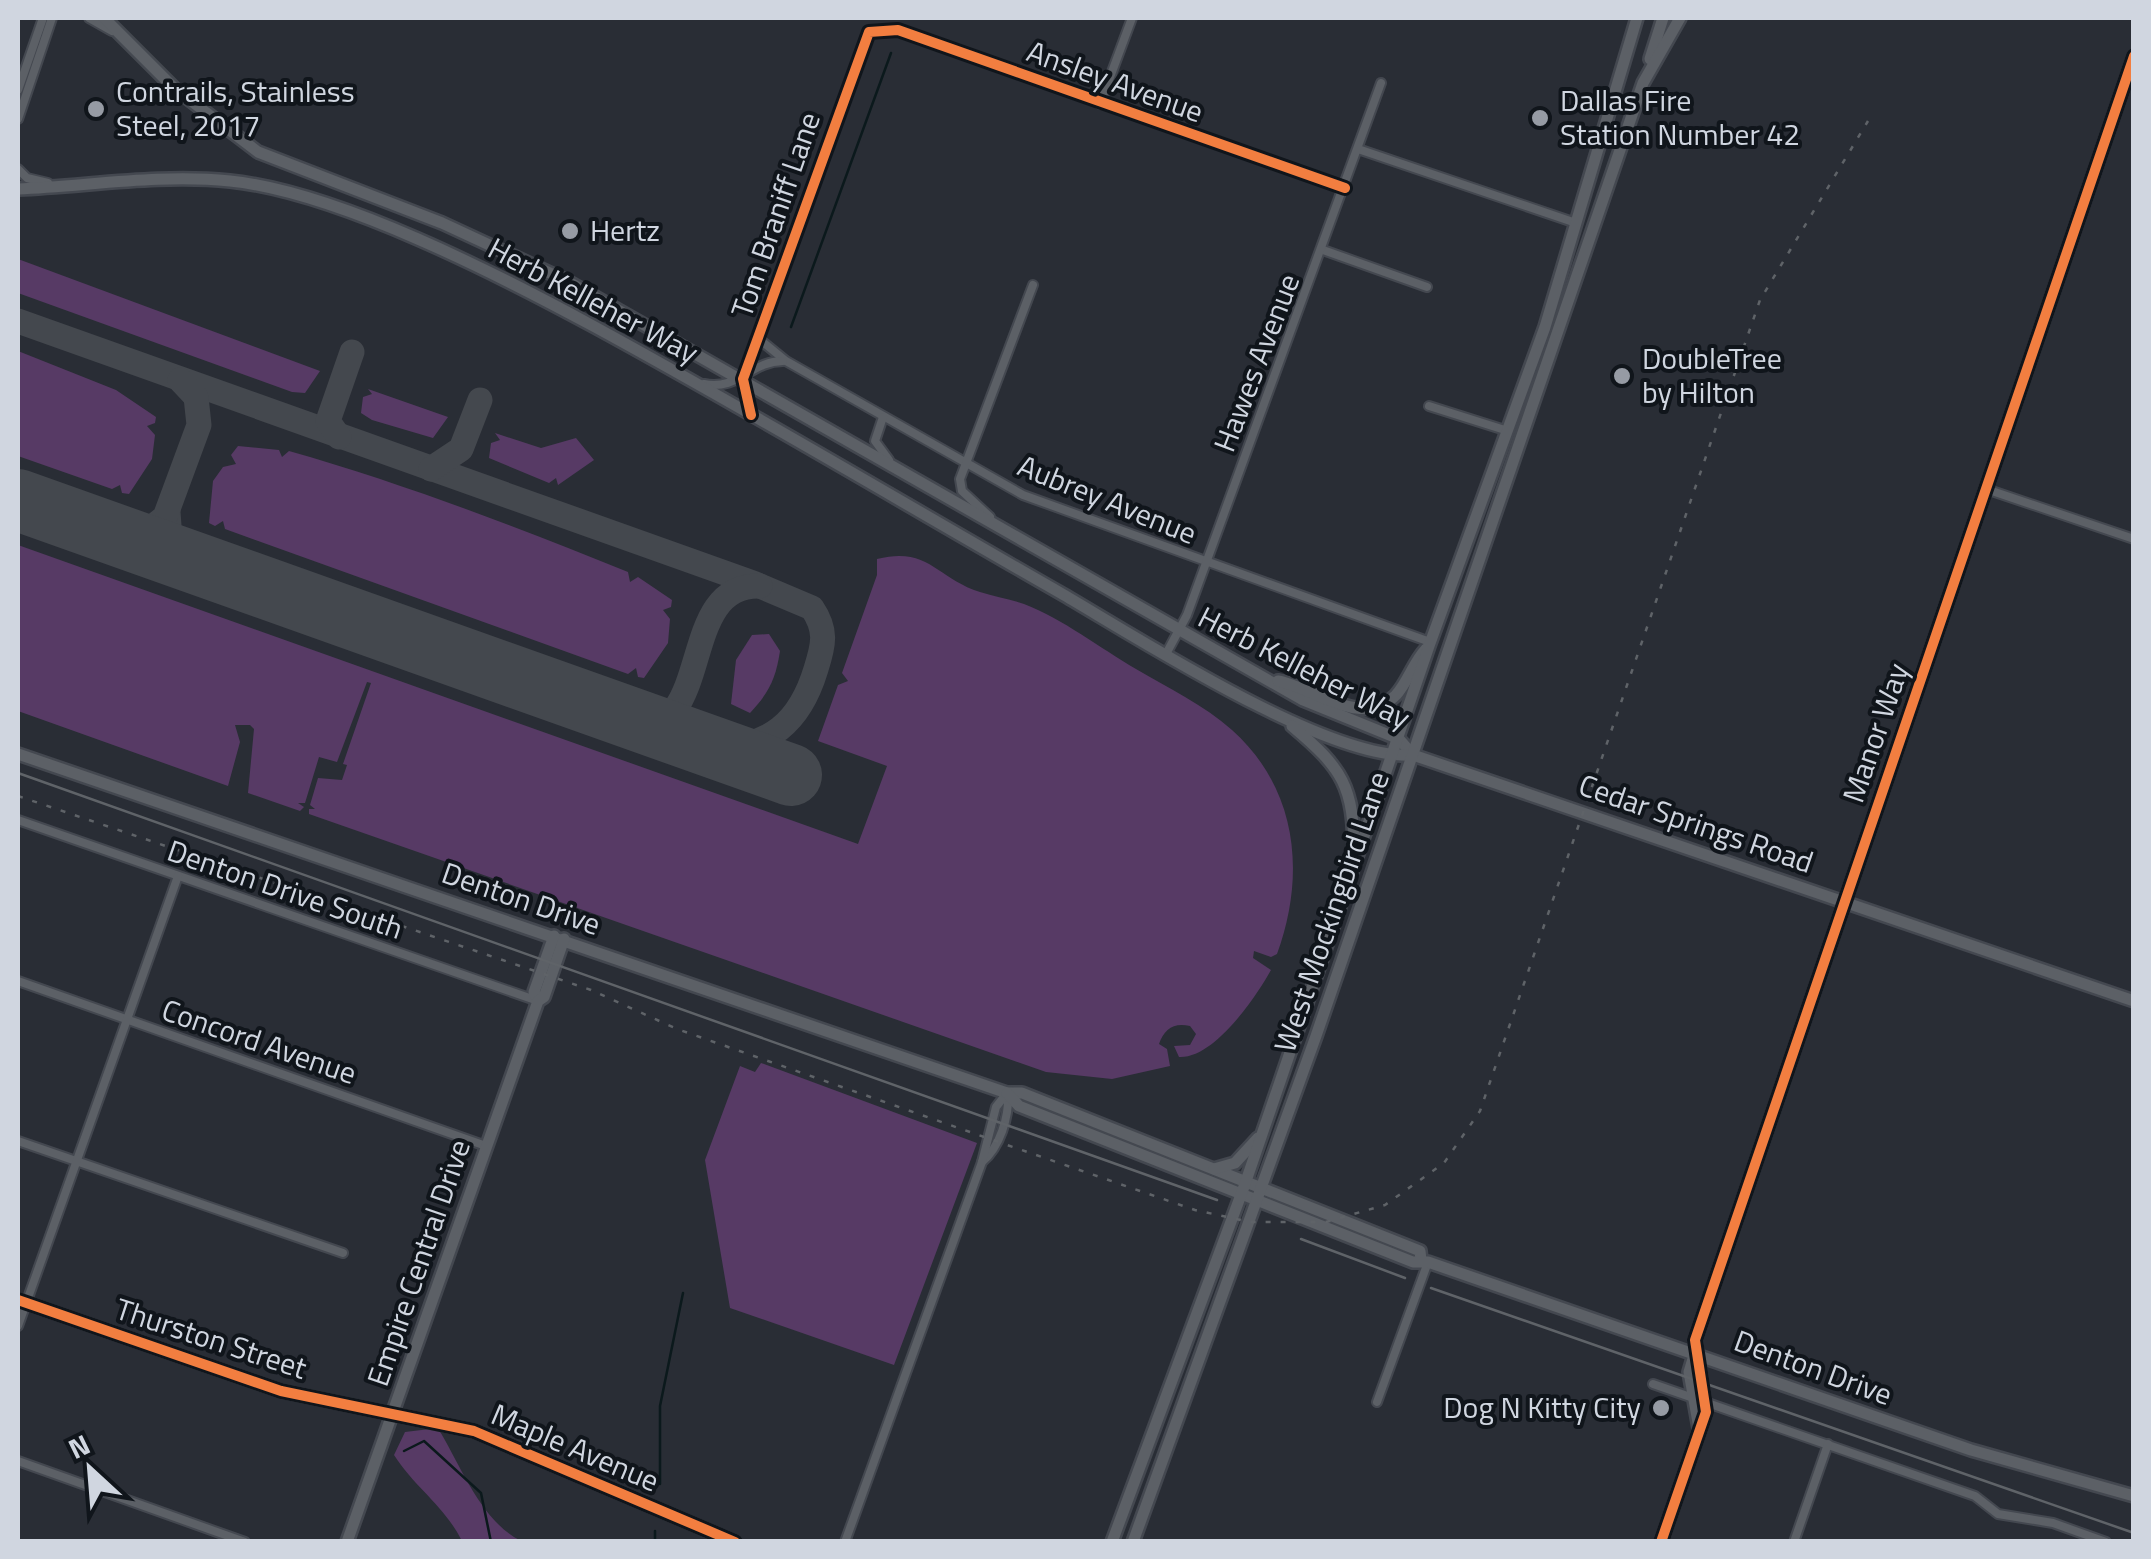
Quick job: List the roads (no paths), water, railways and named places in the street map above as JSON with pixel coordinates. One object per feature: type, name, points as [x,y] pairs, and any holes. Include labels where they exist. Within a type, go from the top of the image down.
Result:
[{"type":"main road","name":"Herb Kelleher Way","points":[[104,18],[207,116],[258,152],[534,264],[1270,681],[1330,712],[1399,739],[1413,755]]},
{"type":"main road","points":[[1624,57],[1628,18]]},
{"type":"main road","name":"West Mockingbird Lane","points":[[1112,1542],[1243,1191],[1430,644],[1556,292],[1637,18]]},
{"type":"main road","points":[[1643,83],[1663,18]]},
{"type":"main road","name":"West Mockingbird Lane","points":[[1133,1542],[1316,1036],[1643,83],[1680,18]]},
{"type":"main road","name":"Manor Way","points":[[1661,1542],[1699,1428],[1694,1340],[2134,56]]},
{"type":"main road","points":[[1606,118],[1629,127]]},
{"type":"main road","name":"Herb Kelleher Way","points":[[18,189],[187,178],[235,182],[308,200],[429,246],[522,288],[695,382],[1166,654],[1273,711],[1328,738],[1393,757],[1413,755]]},
{"type":"main road","points":[[1556,292],[1572,298]]},
{"type":"main road","points":[[1508,431],[1523,436]]},
{"type":"main road","points":[[1472,530],[1488,535]]},
{"type":"main road","points":[[1270,681],[1282,681],[1343,706],[1370,708],[1398,693],[1430,644]]},
{"type":"main road","points":[[1273,711],[1333,761],[1342,777],[1353,807],[1354,867]]},
{"type":"main road","name":"Denton Drive","points":[[18,754],[1008,1094],[1022,1093],[1210,1170],[1257,1203],[1413,1262],[1424,1260],[1959,1446],[2134,1496]]},
{"type":"main road","name":"Cedar Springs Road","points":[[1413,755],[2134,1000]]},
{"type":"main road","name":"Empire Central Drive","points":[[347,1542],[538,1001],[544,996],[559,938]]},
{"type":"main road","points":[[1299,1028],[1316,1036]]},
{"type":"main road","name":"Denton Drive","points":[[1008,1094],[1018,1106],[1243,1191],[1262,1190],[1420,1251],[1424,1260]]},
{"type":"main road","points":[[1210,1170],[1235,1163],[1265,1126]]},
{"type":"main road","name":"Thurston Street","points":[[22,1302],[281,1392],[392,1412]]},
{"type":"main road","points":[[1184,1350],[1201,1356]]},
{"type":"main road","name":"Manor Way","points":[[1695,1352],[1689,1359],[1690,1381],[1700,1402]]},
{"type":"main road","name":"Maple Avenue","points":[[392,1412],[509,1444],[735,1542]]},
{"type":"main road","points":[[1122,1514],[1140,1521]]},
{"type":"street","points":[[18,90],[43,18]]},
{"type":"street","points":[[89,18],[124,40]]},
{"type":"street","points":[[1100,104],[1132,18]]},
{"type":"street","points":[[18,119],[55,19]]},
{"type":"street","name":"Ansley Avenue","points":[[868,32],[898,30],[1344,188]]},
{"type":"street","name":"Tom Braniff Lane","points":[[743,380],[868,32]]},
{"type":"street","name":"Hawes Avenue","points":[[1166,654],[1205,564],[1381,84]]},
{"type":"street","points":[[1358,149],[1576,222]]},
{"type":"street","points":[[18,168],[40,182],[74,186]]},
{"type":"street","points":[[1323,250],[1428,286]]},
{"type":"street","points":[[1008,533],[962,491],[960,480],[1033,286]]},
{"type":"street","name":"Aubrey Avenue","points":[[759,339],[786,361],[1023,495],[1430,644]]},
{"type":"street","points":[[695,382],[716,386],[743,380],[764,363],[786,361]]},
{"type":"street","points":[[743,380],[752,415]]},
{"type":"street","points":[[1429,406],[1508,431]]},
{"type":"street","points":[[883,416],[875,442],[903,474]]},
{"type":"street","points":[[1986,489],[2134,539]]},
{"type":"street","name":"Denton Drive South","points":[[18,820],[538,1001]]},
{"type":"street","points":[[18,1326],[22,1302],[178,876]]},
{"type":"street","name":"Concord Avenue","points":[[18,981],[486,1146]]},
{"type":"street","points":[[845,1542],[982,1162],[996,1107],[1008,1094]]},
{"type":"street","points":[[18,1141],[343,1254]]},
{"type":"street","points":[[1377,1402],[1424,1260]]},
{"type":"street","points":[[1670,1390],[1690,1381]]},
{"type":"street","points":[[1653,1384],[1975,1496],[1998,1514],[2053,1523],[2106,1542]]},
{"type":"street","points":[[1794,1542],[1828,1444]]},
{"type":"street","points":[[18,1461],[244,1542]]},
{"type":"waterway","points":[[791,327],[891,53]]},
{"type":"waterway","points":[[660,1484],[660,1406],[683,1293]]},
{"type":"waterway","points":[[404,1451],[424,1441],[481,1493],[491,1542]]},
{"type":"waterway","points":[[655,1531],[655,1542]]},
{"type":"waterway","points":[[522,1542],[544,1542]]},
{"type":"tram line","points":[[18,773],[1217,1200]]},
{"type":"tram line","points":[[1301,1239],[1405,1278]]},
{"type":"tram line","points":[[1431,1288],[2134,1533]]},
{"type":"railway","points":[[18,796],[591,990],[677,1029],[1195,1210],[1250,1222],[1326,1222],[1385,1205],[1444,1163],[1480,1111],[1760,300],[1868,121]]},
{"type":"place","name":"Contrails, Stainless Steel, 2017","points":[[96,109]]},
{"type":"place","name":"Dallas Fire Station Number 42","points":[[1540,118]]},
{"type":"place","name":"Hertz","points":[[570,231]]},
{"type":"place","name":"DoubleTree by Hilton","points":[[1622,376]]},
{"type":"place","name":"Dog N Kitty City","points":[[1661,1408]]}]
